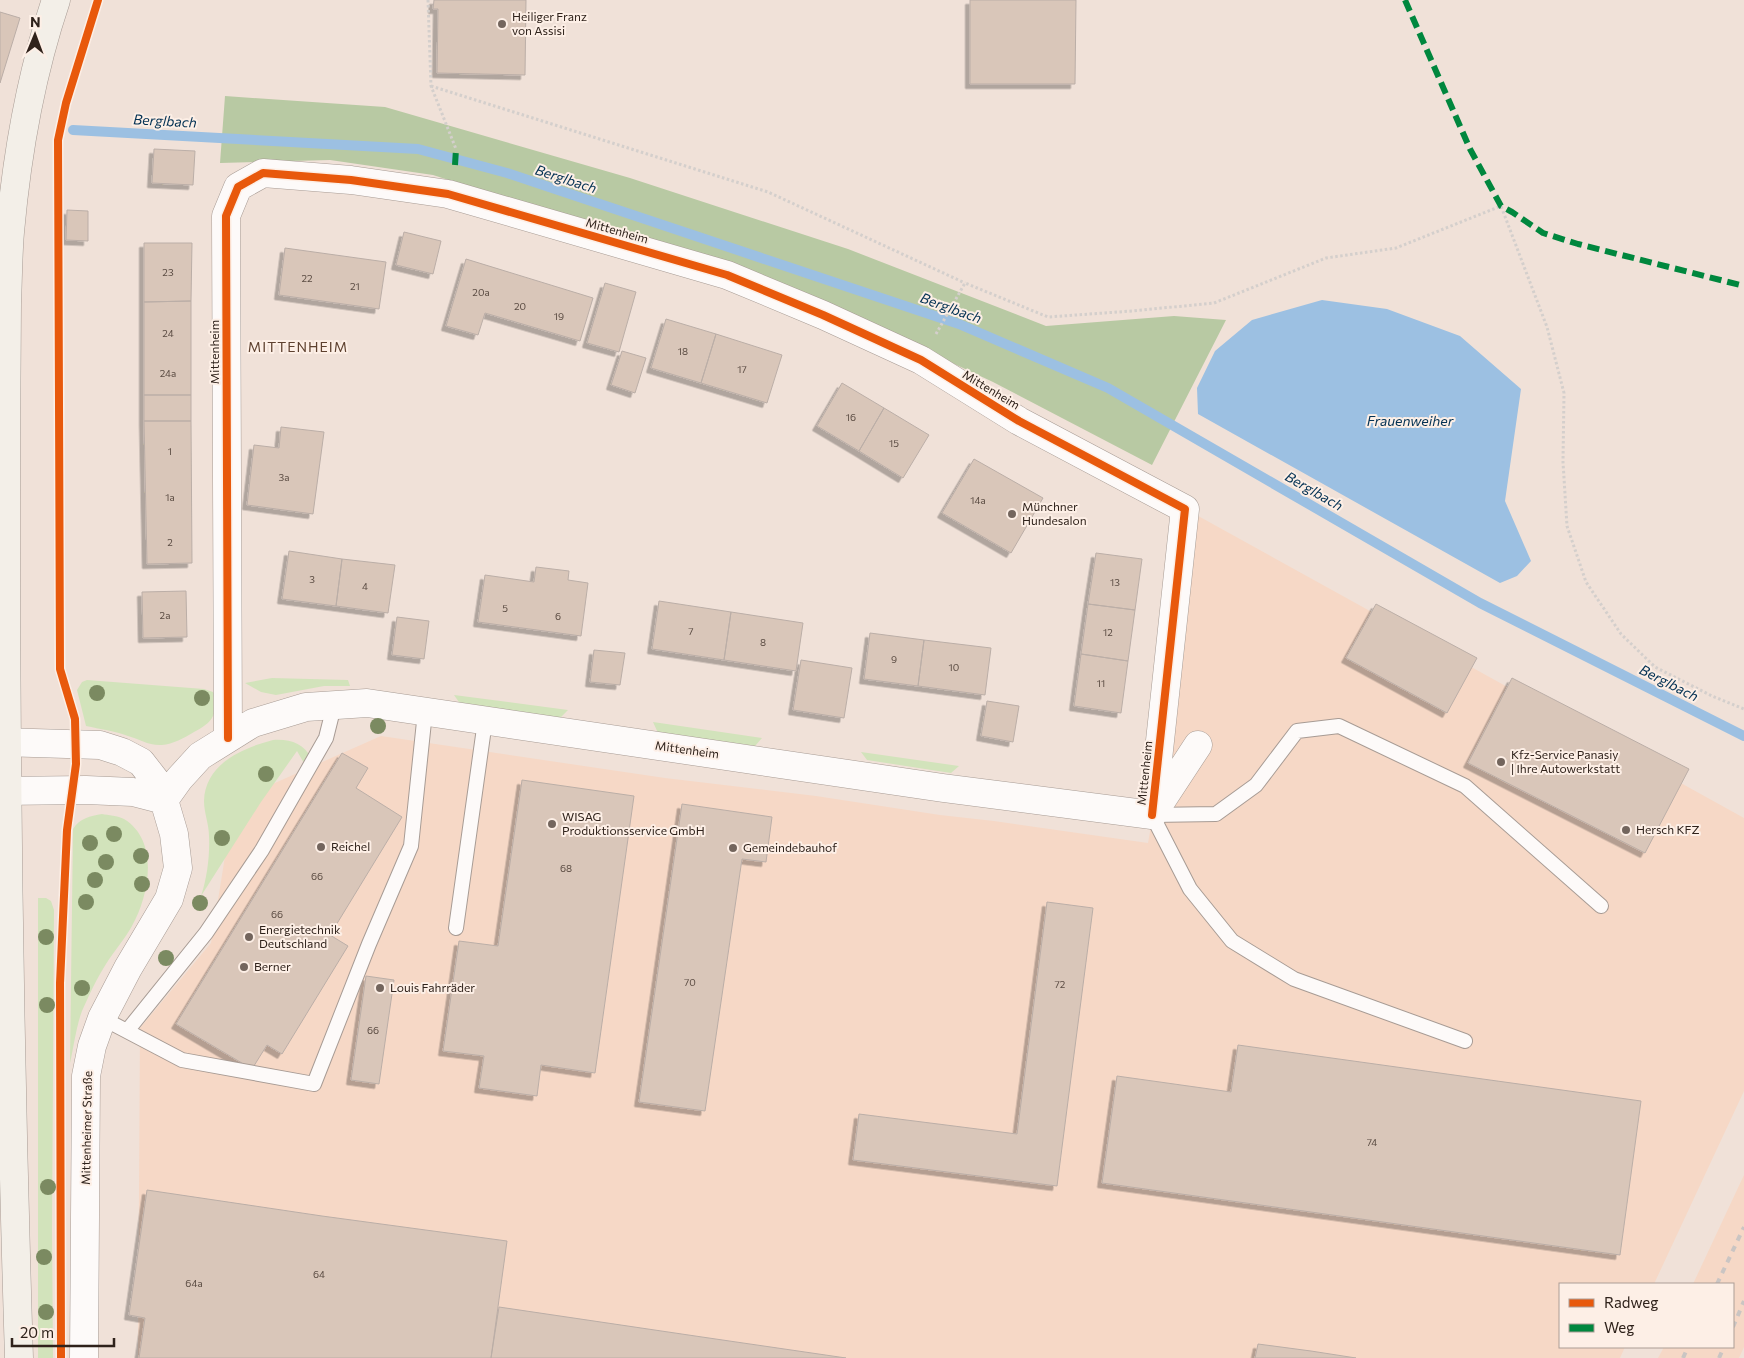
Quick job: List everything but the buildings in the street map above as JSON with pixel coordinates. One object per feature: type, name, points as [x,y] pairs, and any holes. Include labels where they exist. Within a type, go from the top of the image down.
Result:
[{"type":"main road","points":[[19,1358],[4,791],[7,304],[10,232],[23,133],[45,35],[56,0]]},
{"type":"street","name":"Mittenheim","points":[[228,738],[226,216],[238,187],[263,173],[351,180],[448,194],[727,275],[823,315],[921,360],[1019,420],[1184,509],[1152,815]]},
{"type":"street","name":"Mittenheim","points":[[164,800],[179,778],[200,756],[253,723],[306,708],[367,703],[944,788],[1152,815]]},
{"type":"street","name":"Mittenheimer Straße","points":[[4,742],[100,745],[122,752],[141,762],[155,780],[164,800],[177,851],[178,868],[169,899],[128,968],[102,1018],[92,1046],[86,1076],[84,1358]]},
{"type":"street","name":"Mittenheim","points":[[1152,815],[1198,745]]},
{"type":"street","points":[[4,791],[86,790],[133,792],[164,800]]},
{"type":"lane","points":[[126,1031],[206,933],[262,850],[326,738],[334,706]]},
{"type":"lane","points":[[102,1018],[182,1060],[314,1084],[369,944],[411,846],[425,712]]},
{"type":"lane","points":[[456,928],[485,721]]},
{"type":"lane","points":[[1465,1041],[1294,980],[1232,941],[1190,889],[1152,815],[1216,814],[1256,785],[1297,731],[1339,726],[1465,786],[1601,906]]},
{"type":"path","points":[[428,0],[431,86],[456,149]]},
{"type":"path","points":[[431,86],[768,192],[965,283],[1048,317],[1132,311],[1214,302],[1326,258],[1396,248],[1501,206],[1547,327],[1564,393],[1563,462],[1566,526],[1586,582],[1621,634],[1655,667],[1712,696],[1744,709]]},
{"type":"path","points":[[936,333],[965,283]]},
{"type":"shaded area","points":[[1191,512],[1744,818],[1744,1091],[1654,1283],[1559,1283],[1559,1348],[1625,1348],[1620,1358],[138,1358],[140,1028],[211,943],[234,801],[381,736],[665,778],[816,796],[1148,843],[1159,780]]},
{"type":"shaded area","points":[[1744,1175],[1744,1347],[1739,1358],[1658,1358],[1663,1348],[1734,1348],[1734,1283],[1693,1283]]},
{"type":"green space","points":[[225,96],[385,107],[630,178],[848,249],[1046,326],[1174,316],[1226,320],[1152,465],[993,382],[845,313],[517,202],[433,175],[330,160],[220,163]]},
{"type":"green space","points":[[272,678],[348,680],[350,686],[324,686],[276,695],[261,692],[245,683]]},
{"type":"green space","points":[[87,680],[204,689],[213,692],[217,696],[214,714],[209,722],[178,740],[162,745],[144,742],[118,733],[86,726],[77,690],[82,682]]},
{"type":"green space","points":[[454,695],[568,710],[559,719],[461,705]]},
{"type":"green space","points":[[653,722],[762,738],[755,746],[658,733]]},
{"type":"green space","points":[[273,740],[291,741],[305,749],[312,759],[308,770],[297,751],[261,802],[201,896],[209,851],[209,832],[204,801],[206,788],[211,777],[227,760],[238,753]]},
{"type":"green space","points":[[861,752],[959,766],[951,773],[867,760]]},
{"type":"green space","points":[[102,814],[124,819],[135,829],[143,841],[147,855],[148,870],[143,900],[138,914],[126,936],[103,969],[82,1011],[70,1063],[73,829],[82,820]]},
{"type":"green space","points":[[38,898],[46,898],[51,901],[54,910],[53,1358],[38,1358]]},
{"type":"water","name":"Frauenweiher","points":[[1322,300],[1387,309],[1460,336],[1521,389],[1505,501],[1531,561],[1517,576],[1500,583],[1198,414],[1197,388],[1215,351],[1252,320]]},
{"type":"waterway","name":"Berglbach","points":[[73,130],[418,149],[507,173],[959,324],[1108,388],[1480,603],[1744,736]]},
{"type":"railway","points":[[1717,1283],[1744,1227]]},
{"type":"railway","points":[[1734,1325],[1744,1301]]},
{"type":"railway","points":[[1683,1358],[1688,1348]]},
{"type":"railway","points":[[1719,1358],[1724,1348]]},
{"type":"marked path","points":[[1405,0],[1470,149],[1501,206],[1543,233],[1578,244],[1744,286]]},
{"type":"marked path","points":[[455,165],[456,149]]},
{"type":"cycle path","points":[[61,1358],[60,983],[67,830],[76,764],[75,719],[60,669],[58,140],[66,103],[98,0]]},
{"type":"cycle path","points":[[228,738],[226,216],[238,187],[263,173],[351,180],[448,194],[727,275],[823,315],[921,360],[1019,421],[1185,509],[1152,815]]},
{"type":"place","name":"Heiliger Franz von Assisi","points":[[502,24]]},
{"type":"place","name":"Münchner Hundesalon","points":[[1012,514]]},
{"type":"place","name":"Kfz-Service Panasiy | Ihre Autowerkstatt","points":[[1501,762]]},
{"type":"place","name":"WISAG Produktionsservice GmbH","points":[[552,824]]},
{"type":"place","name":"Hersch KFZ","points":[[1626,830]]},
{"type":"place","name":"Reichel","points":[[321,847]]},
{"type":"place","name":"Gemeindebauhof","points":[[733,848]]},
{"type":"place","name":"Energietechnik Deutschland","points":[[249,937]]},
{"type":"place","name":"Berner","points":[[244,967]]},
{"type":"place","name":"Louis Fahrräder","points":[[380,988]]},
{"type":"district","name":"MITTENHEIM","points":[[298,347]]}]
